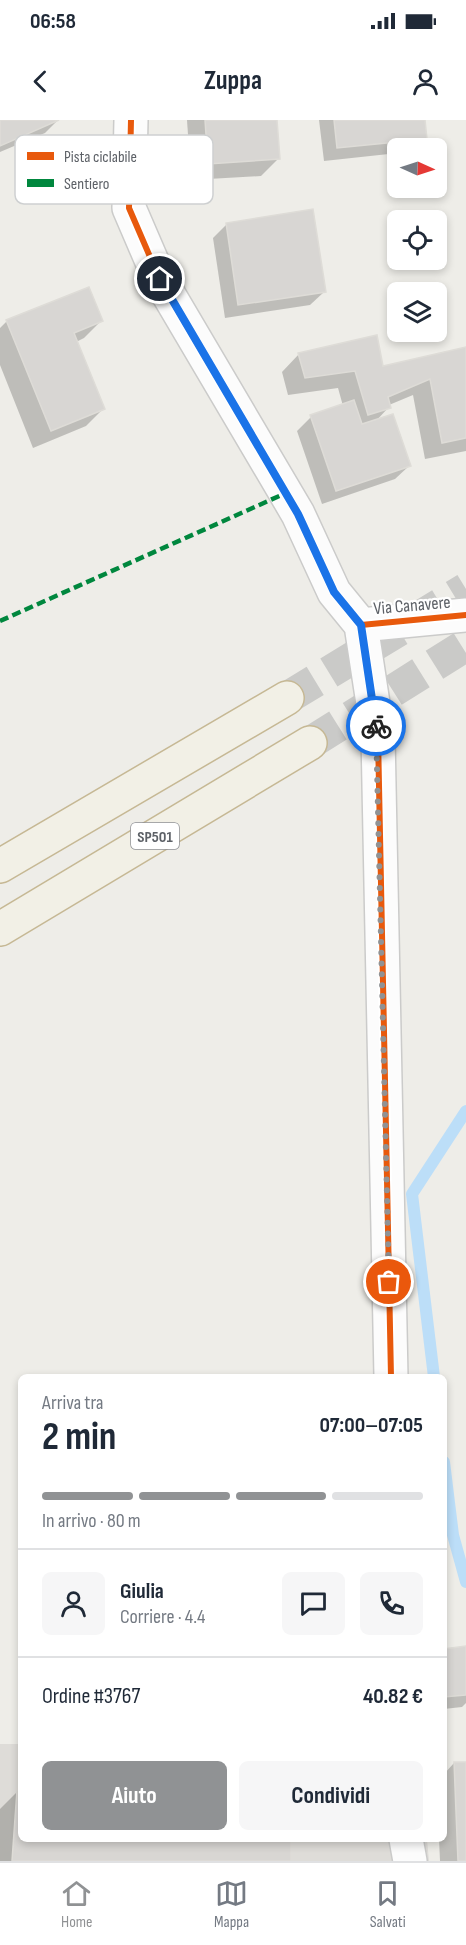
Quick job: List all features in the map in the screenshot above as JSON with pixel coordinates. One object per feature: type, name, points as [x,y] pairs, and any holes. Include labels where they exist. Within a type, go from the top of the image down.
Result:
[{"type":"highway","points":[[0,866],[286,698]]},
{"type":"highway","name":"SP501","points":[[0,929],[310,743]]},
{"type":"street","points":[[131,120],[131,135]]},
{"type":"street","points":[[129,204],[160,279],[298,514],[334,592],[361,625],[378,736],[391,1374]]},
{"type":"street","name":"Via Canavere","points":[[361,625],[466,615]]},
{"type":"street","points":[[407,1842],[410,1861]]},
{"type":"shaded area","points":[[0,1744],[18,1744],[18,1842],[427,1842],[429,1861],[0,1861]]},
{"type":"building","points":[[0,120],[59,120],[25,135],[15,135],[15,139],[0,146]]},
{"type":"building","points":[[205,120],[277,120],[280,159],[213,164],[213,135],[206,135]]},
{"type":"building","points":[[334,120],[425,120],[427,138],[387,138],[387,143],[337,148]]},
{"type":"building","points":[[313,209],[326,292],[238,305],[226,223]]},
{"type":"building","points":[[89,287],[103,321],[74,333],[105,409],[51,431],[6,320]]},
{"type":"building","points":[[377,335],[383,366],[466,347],[466,438],[442,443],[430,379],[388,397],[391,408],[368,415],[355,371],[305,378],[298,353]]},
{"type":"building","points":[[354,400],[362,424],[393,414],[411,466],[336,491],[310,415]]},
{"type":"building","points":[[466,1646],[466,1695],[447,1697],[447,1649]]},
{"type":"building","points":[[454,1762],[466,1762],[466,1861],[458,1861]]},
{"type":"building","points":[[17,1790],[18,1842],[291,1842],[291,1861],[12,1861]]},
{"type":"waterway","points":[[434,1374],[412,1194],[466,1111]]},
{"type":"waterway","points":[[447,1486],[453,1535],[466,1582]]},
{"type":"tunnel","points":[[287,698],[466,589]]},
{"type":"tunnel","points":[[310,743],[466,645]]},
{"type":"marked path","points":[[0,621],[286,493]]},
{"type":"cycle path","points":[[131,120],[131,135]]},
{"type":"cycle path","points":[[129,204],[160,280],[298,514],[334,592],[361,625],[378,736],[391,1374]]},
{"type":"cycle path","points":[[361,625],[466,615]]},
{"type":"way so far","points":[[376,726],[389,1282]]},
{"type":"route","points":[[160,279],[298,514],[334,592],[361,625],[376,726]]}]
